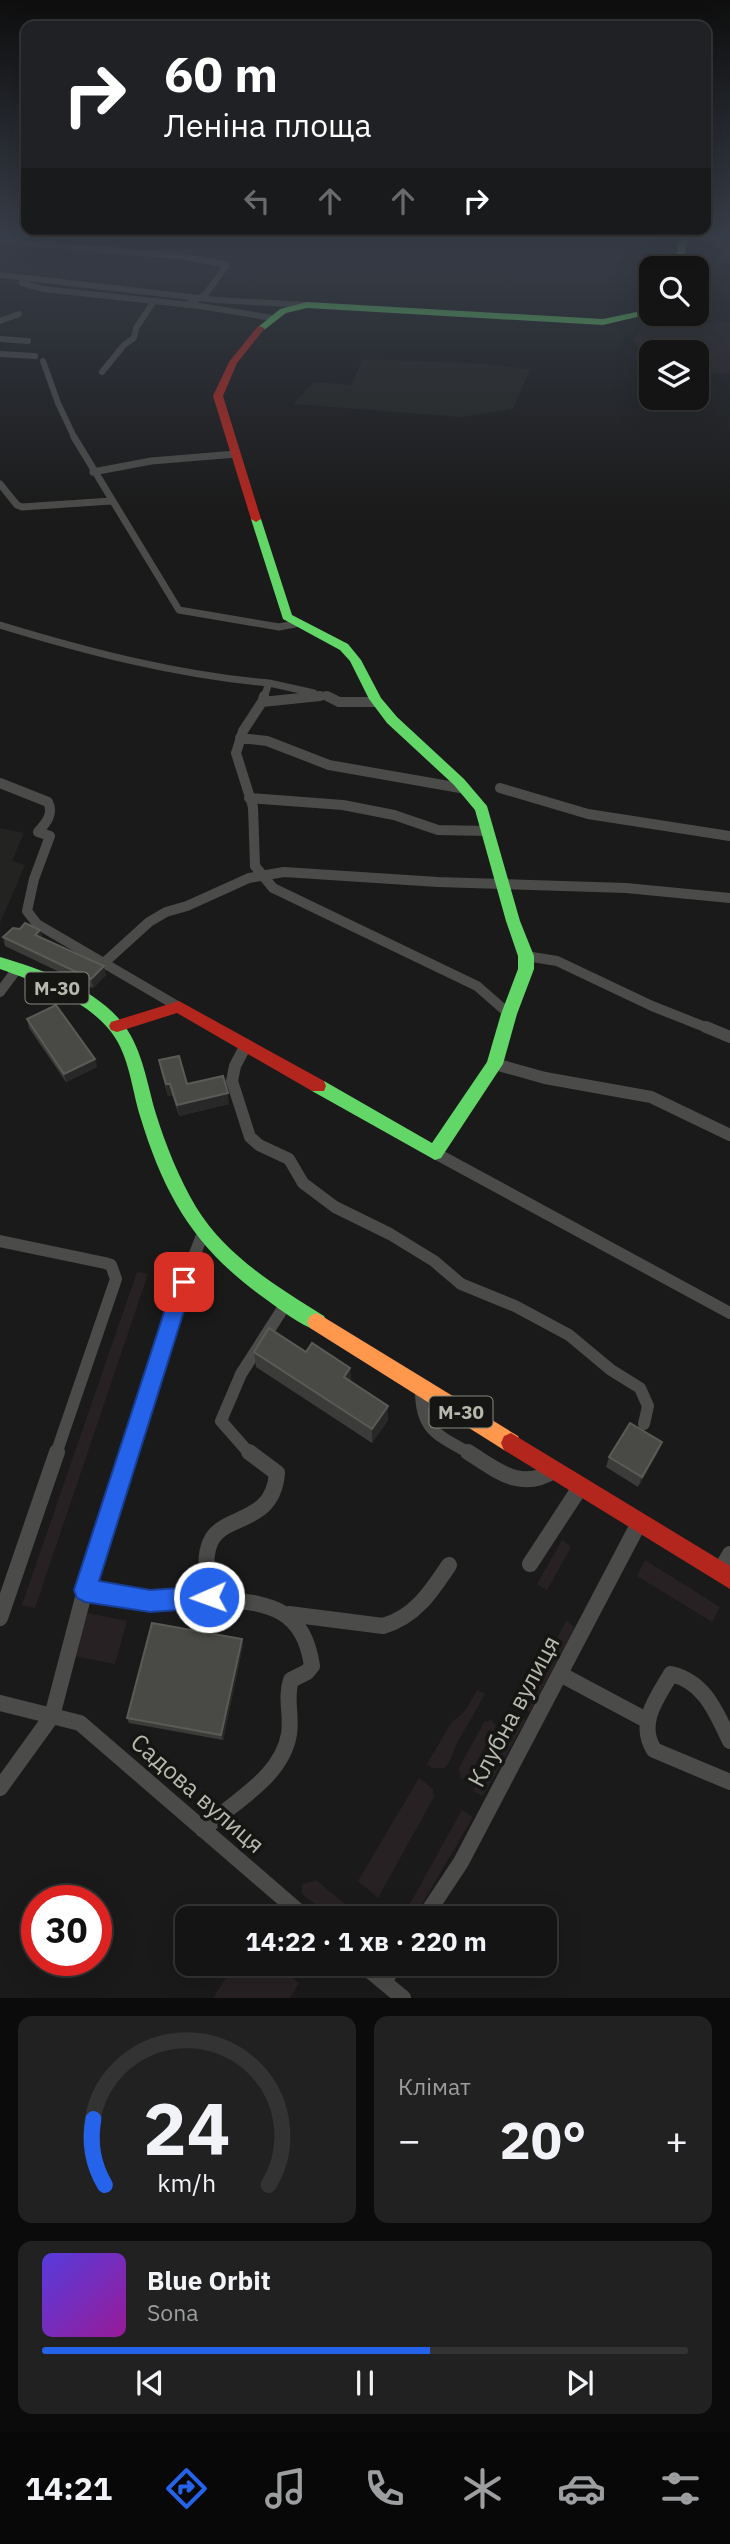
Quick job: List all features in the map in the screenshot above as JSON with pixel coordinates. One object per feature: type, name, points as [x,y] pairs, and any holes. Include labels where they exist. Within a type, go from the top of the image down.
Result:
[{"type":"main road","points":[[114,1023],[179,1007],[435,1153],[495,1065],[509,1014],[526,969],[526,956],[482,809],[466,789],[402,733],[377,702],[344,647],[295,624],[287,617],[281,603],[218,396],[219,386],[242,352],[262,329]]},
{"type":"main road","name":"М-30","points":[[0,963],[78,998],[114,1023],[131,1055],[163,1163],[181,1202],[203,1233],[248,1276],[421,1387],[725,1574]]},
{"type":"street","points":[[102,372],[124,345],[134,338],[136,329]]},
{"type":"street","points":[[0,340],[28,341]]},
{"type":"street","points":[[0,354],[35,356]]},
{"type":"street","points":[[43,360],[58,403],[93,471],[179,610],[279,627],[295,624]]},
{"type":"street","points":[[93,471],[151,461],[236,454]]},
{"type":"street","points":[[0,484],[17,505],[22,507],[111,501]]},
{"type":"street","points":[[0,625],[85,651],[170,672],[269,683],[326,695],[339,702],[377,702]]},
{"type":"street","points":[[269,683],[262,702],[240,738],[235,752],[236,763],[244,773],[258,841],[255,866],[273,888],[317,912],[477,986],[509,1014]]},
{"type":"street","points":[[262,702],[326,695]]},
{"type":"street","points":[[240,738],[267,741],[348,770],[466,789]]},
{"type":"street","points":[[0,783],[48,802],[52,807],[51,814],[38,832],[50,835],[34,879],[27,911],[37,924],[179,1007]]},
{"type":"street","points":[[500,788],[589,814],[730,836]]},
{"type":"street","points":[[249,798],[343,804],[394,815],[438,830],[488,831]]},
{"type":"street","points":[[106,962],[149,922],[166,912],[187,906],[249,878],[284,872],[503,885],[626,888],[730,898]]},
{"type":"street","points":[[526,956],[557,961],[652,1006],[730,1037]]},
{"type":"street","points":[[0,992],[18,969]]},
{"type":"street","points":[[246,1045],[235,1066],[232,1081],[250,1137],[289,1159],[303,1183],[335,1207],[390,1234],[434,1261],[461,1284],[515,1306],[569,1335],[611,1370],[640,1388],[648,1406],[644,1424]]},
{"type":"street","points":[[495,1065],[545,1078],[651,1097],[730,1135]]},
{"type":"street","points":[[435,1153],[730,1313]]},
{"type":"street","points":[[0,1788],[52,1716],[85,1590],[184,1282],[203,1233]]},
{"type":"street","points":[[0,1241],[105,1263],[111,1265],[116,1279],[0,1618]]},
{"type":"street","points":[[209,1597],[208,1548],[214,1535],[223,1526],[250,1517],[270,1496],[277,1481],[277,1473],[252,1456],[220,1421],[232,1387],[248,1358],[288,1302]]},
{"type":"street","points":[[421,1387],[421,1412],[427,1425],[464,1449],[511,1478],[538,1481],[555,1470]]},
{"type":"street","points":[[530,1564],[581,1486]]},
{"type":"street","name":"Клубна вулиця","points":[[432,1906],[461,1862],[639,1523]]},
{"type":"street","points":[[725,1574],[730,1554]]},
{"type":"street","points":[[85,1590],[150,1601],[209,1597],[241,1601],[289,1614],[383,1626],[396,1624],[407,1617],[426,1599],[449,1565]]},
{"type":"street","points":[[204,1830],[226,1808],[260,1786],[279,1758],[289,1735],[288,1689],[295,1676],[307,1672],[312,1666],[306,1639],[289,1614]]},
{"type":"street","points":[[560,1674],[648,1721]]},
{"type":"street","points":[[730,1741],[706,1695],[682,1675],[671,1674],[648,1721],[647,1742],[654,1750],[730,1782]]},
{"type":"street","name":"Садова вулиця","points":[[0,1703],[80,1723],[292,1906]]},
{"type":"street","points":[[377,1976],[403,1998]]},
{"type":"street","points":[[384,1982],[388,1976]]},
{"type":"shaded area","points":[[641,329],[730,329],[730,374],[709,373],[709,340],[639,340],[639,347],[633,339]]},
{"type":"shaded area","points":[[363,359],[486,364],[530,370],[513,409],[461,417],[293,404],[314,382],[351,385]]},
{"type":"shaded area","points":[[0,828],[24,833],[12,861],[25,865],[0,923]]},
{"type":"shaded area","points":[[137,1272],[148,1274],[35,1608],[22,1605]]},
{"type":"shaded area","points":[[562,1540],[571,1547],[547,1590],[537,1584]]},
{"type":"shaded area","points":[[645,1560],[720,1607],[712,1622],[637,1576]]},
{"type":"shaded area","points":[[87,1613],[127,1621],[115,1664],[74,1656]]},
{"type":"shaded area","points":[[566,1621],[575,1627],[530,1712],[520,1707]]},
{"type":"shaded area","points":[[477,1690],[485,1694],[448,1765],[445,1768],[432,1768],[427,1764],[451,1723],[466,1710]]},
{"type":"shaded area","points":[[516,1713],[526,1720],[483,1796],[473,1791]]},
{"type":"shaded area","points":[[492,1720],[496,1726],[469,1776],[461,1779],[459,1768],[484,1722]]},
{"type":"shaded area","points":[[419,1778],[433,1789],[434,1797],[378,1898],[358,1881]]},
{"type":"shaded area","points":[[462,1810],[473,1817],[421,1906],[409,1906]]},
{"type":"shaded area","points":[[316,1880],[347,1906],[318,1906],[302,1894],[302,1885]]},
{"type":"shaded area","points":[[227,1976],[291,1976],[299,1983],[290,1998],[213,1998]]},
{"type":"building","points":[[25,923],[40,930],[35,935],[104,966],[91,979],[3,937],[13,928],[20,929]]},
{"type":"building","points":[[56,1005],[95,1059],[64,1074],[27,1019]]},
{"type":"building","points":[[179,1056],[187,1084],[223,1076],[228,1093],[177,1105],[170,1084],[166,1084],[159,1060]]},
{"type":"building","points":[[269,1328],[306,1352],[312,1343],[350,1368],[344,1377],[388,1406],[372,1429],[254,1352]]},
{"type":"building","points":[[630,1423],[662,1442],[642,1477],[609,1457]]},
{"type":"building","points":[[152,1623],[242,1639],[221,1735],[127,1718]]},
{"type":"traffic: fast","points":[[256,519],[287,617],[344,647],[355,660],[375,699],[392,720],[459,782],[482,809],[513,921],[526,956],[526,969],[509,1014],[495,1064],[435,1153],[318,1086]]},
{"type":"traffic: fast","points":[[0,963],[74,993],[112,1022],[131,1054],[161,1154],[191,1214],[208,1238],[229,1260],[254,1281],[317,1322]]},
{"type":"traffic: slow","points":[[317,1322],[511,1443]]},
{"type":"traffic: jam","points":[[256,519],[218,396],[233,362],[260,329]]},
{"type":"traffic: jam","points":[[117,1026],[179,1007],[318,1086]]},
{"type":"traffic: jam","points":[[511,1443],[730,1578]]},
{"type":"route","points":[[184,1282],[85,1590],[150,1601],[209,1597]]}]
